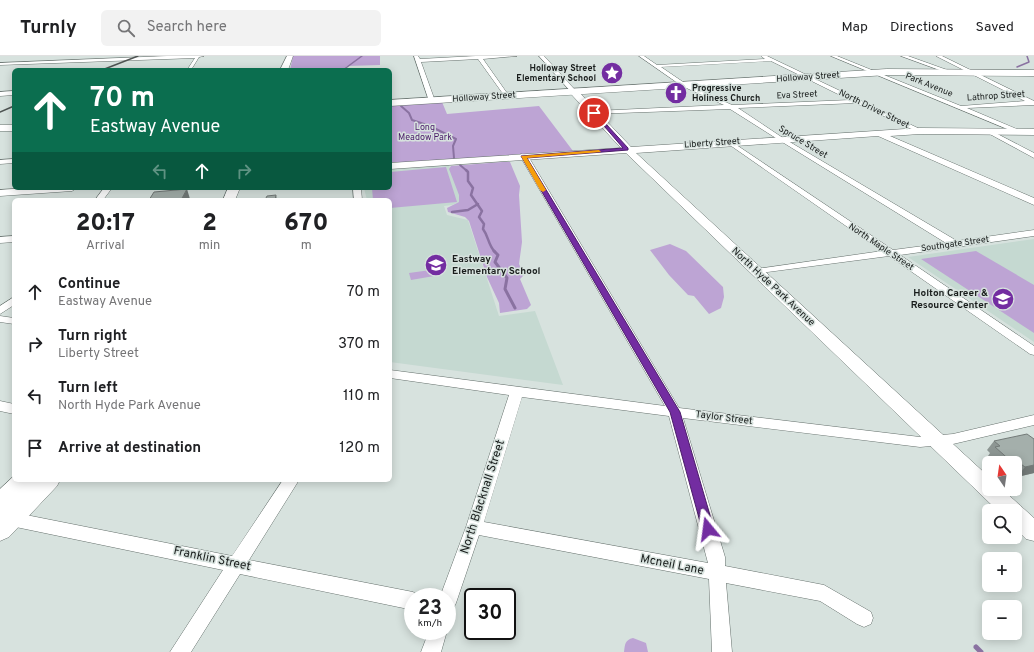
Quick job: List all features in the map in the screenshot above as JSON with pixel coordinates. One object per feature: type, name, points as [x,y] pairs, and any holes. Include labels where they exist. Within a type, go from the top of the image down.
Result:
[{"type":"main road","points":[[285,68],[290,56]]},
{"type":"main road","name":"Holloway Street","points":[[392,103],[874,72],[1034,73]]},
{"type":"main road","points":[[0,128],[12,128]]},
{"type":"main road","points":[[4,518],[23,482]]},
{"type":"main road","points":[[4,518],[47,482]]},
{"type":"street","points":[[103,60],[108,56]]},
{"type":"street","points":[[190,68],[198,56]]},
{"type":"street","points":[[0,64],[202,56]]},
{"type":"street","points":[[432,101],[417,59],[515,56]]},
{"type":"street","name":"North Hyde Park Avenue","points":[[541,56],[627,149],[756,272],[1004,504]]},
{"type":"street","name":"Spruce Street","points":[[642,56],[684,85],[732,107],[781,139],[955,244]]},
{"type":"street","name":"North Driver Street","points":[[763,56],[920,131]]},
{"type":"street","name":"Park Avenue","points":[[833,56],[1017,131]]},
{"type":"street","points":[[903,56],[947,72]]},
{"type":"street","points":[[938,56],[1033,102]]},
{"type":"street","points":[[479,57],[506,96]]},
{"type":"street","points":[[657,66],[771,60]]},
{"type":"street","points":[[59,67],[70,61]]},
{"type":"street","points":[[0,94],[12,93]]},
{"type":"street","name":"Eva Street","points":[[594,113],[857,101]]},
{"type":"street","name":"Lathrop Street","points":[[960,108],[1033,102]]},
{"type":"street","name":"Liberty Street","points":[[392,166],[729,142],[920,131],[1034,132]]},
{"type":"street","points":[[988,131],[1034,156]]},
{"type":"street","name":"North Driver Street","points":[[878,134],[1034,202]]},
{"type":"street","name":"North Maple Street","points":[[729,142],[1034,351]]},
{"type":"street","points":[[524,156],[675,412],[716,557],[722,652]]},
{"type":"street","points":[[0,162],[12,161]]},
{"type":"street","points":[[0,193],[43,190]]},
{"type":"street","name":"Southgate Street","points":[[756,272],[1034,233]]},
{"type":"street","points":[[0,240],[12,239]]},
{"type":"street","points":[[0,311],[12,302]]},
{"type":"street","points":[[0,319],[12,321]]},
{"type":"street","name":"Taylor Street","points":[[392,374],[517,392],[920,442],[936,441],[1034,420]]},
{"type":"street","name":"North Blacknall Street","points":[[452,588],[474,527],[517,392]]},
{"type":"street","points":[[0,406],[12,409]]},
{"type":"street","points":[[180,652],[290,482]]},
{"type":"street","name":"Franklin Street","points":[[4,518],[237,564],[404,599]]},
{"type":"street","points":[[1022,521],[1034,532]]},
{"type":"street","name":"Mcneil Lane","points":[[474,527],[824,593],[864,618]]},
{"type":"street","points":[[431,652],[435,640]]},
{"type":"shaded area","name":"Eastway Elementary School","points":[[449,165],[462,201],[444,206],[447,215],[468,220],[499,316],[535,311],[563,385],[392,362],[392,198],[366,198],[364,190],[392,190],[392,169]]},
{"type":"shaded area","name":"Holton Career & Resource Center","points":[[1034,239],[1034,342],[908,257]]},
{"type":"green space","points":[[293,56],[380,56],[380,65],[347,66],[345,68],[290,68]]},
{"type":"green space","name":"Long Meadow Park","points":[[442,102],[447,114],[539,106],[573,151],[392,163],[392,105]]},
{"type":"green space","points":[[510,162],[520,186],[519,195],[522,242],[519,264],[524,275],[520,279],[531,305],[527,309],[500,313],[499,303],[487,277],[469,221],[465,217],[448,212],[447,208],[459,202],[459,195],[449,169],[451,166]]},
{"type":"green space","points":[[446,167],[457,202],[392,208],[392,198],[373,198],[372,190],[392,190],[392,172]]},
{"type":"green space","points":[[670,244],[686,251],[723,287],[724,297],[721,308],[709,314],[694,296],[688,295],[669,275],[650,250]]},
{"type":"green space","points":[[976,251],[1034,285],[1034,333],[921,259]]},
{"type":"green space","points":[[438,269],[440,275],[411,280],[409,273]]},
{"type":"green space","points":[[633,638],[646,643],[648,652],[624,652],[626,643],[628,640]]},
{"type":"building","points":[[186,190],[182,198],[150,198],[154,192]]},
{"type":"building","points":[[276,195],[275,198],[266,198],[267,196]]},
{"type":"building","points":[[1027,434],[1034,439],[1034,465],[1025,467],[1022,465],[1022,456],[1005,456],[995,447],[1000,446],[994,441]]},
{"type":"waterway","points":[[346,68],[362,56]]},
{"type":"waterway","points":[[1017,67],[1029,62],[1027,56]]},
{"type":"waterway","points":[[401,106],[409,113],[412,120],[430,126],[456,139],[453,146],[454,158]]},
{"type":"waterway","points":[[460,165],[467,171]]},
{"type":"waterway","points":[[467,171],[468,181],[473,188],[471,195],[477,204]]},
{"type":"waterway","points":[[452,212],[468,210],[477,204]]},
{"type":"waterway","points":[[477,204],[482,211],[479,217],[484,224],[483,229],[491,247],[495,252]]},
{"type":"waterway","points":[[495,252],[498,255],[495,262],[507,278],[505,289],[515,308]]},
{"type":"waterway","points":[[976,647],[981,652]]},
{"type":"railway","points":[[107,68],[138,56]]},
{"type":"railway","points":[[0,112],[12,107]]},
{"type":"slow traffic","points":[[543,190],[524,156],[599,151]]},
{"type":"place","name":"Holloway Street Elementary School","points":[[612,73]]},
{"type":"place","name":"Progressive Holiness Church","points":[[676,93]]},
{"type":"place","name":"Eastway Elementary School","points":[[436,265]]},
{"type":"place","name":"Holton Career & Resource Center","points":[[1003,299]]},
{"type":"route","points":[[594,113],[627,149],[524,156],[675,412],[708,529]]}]
